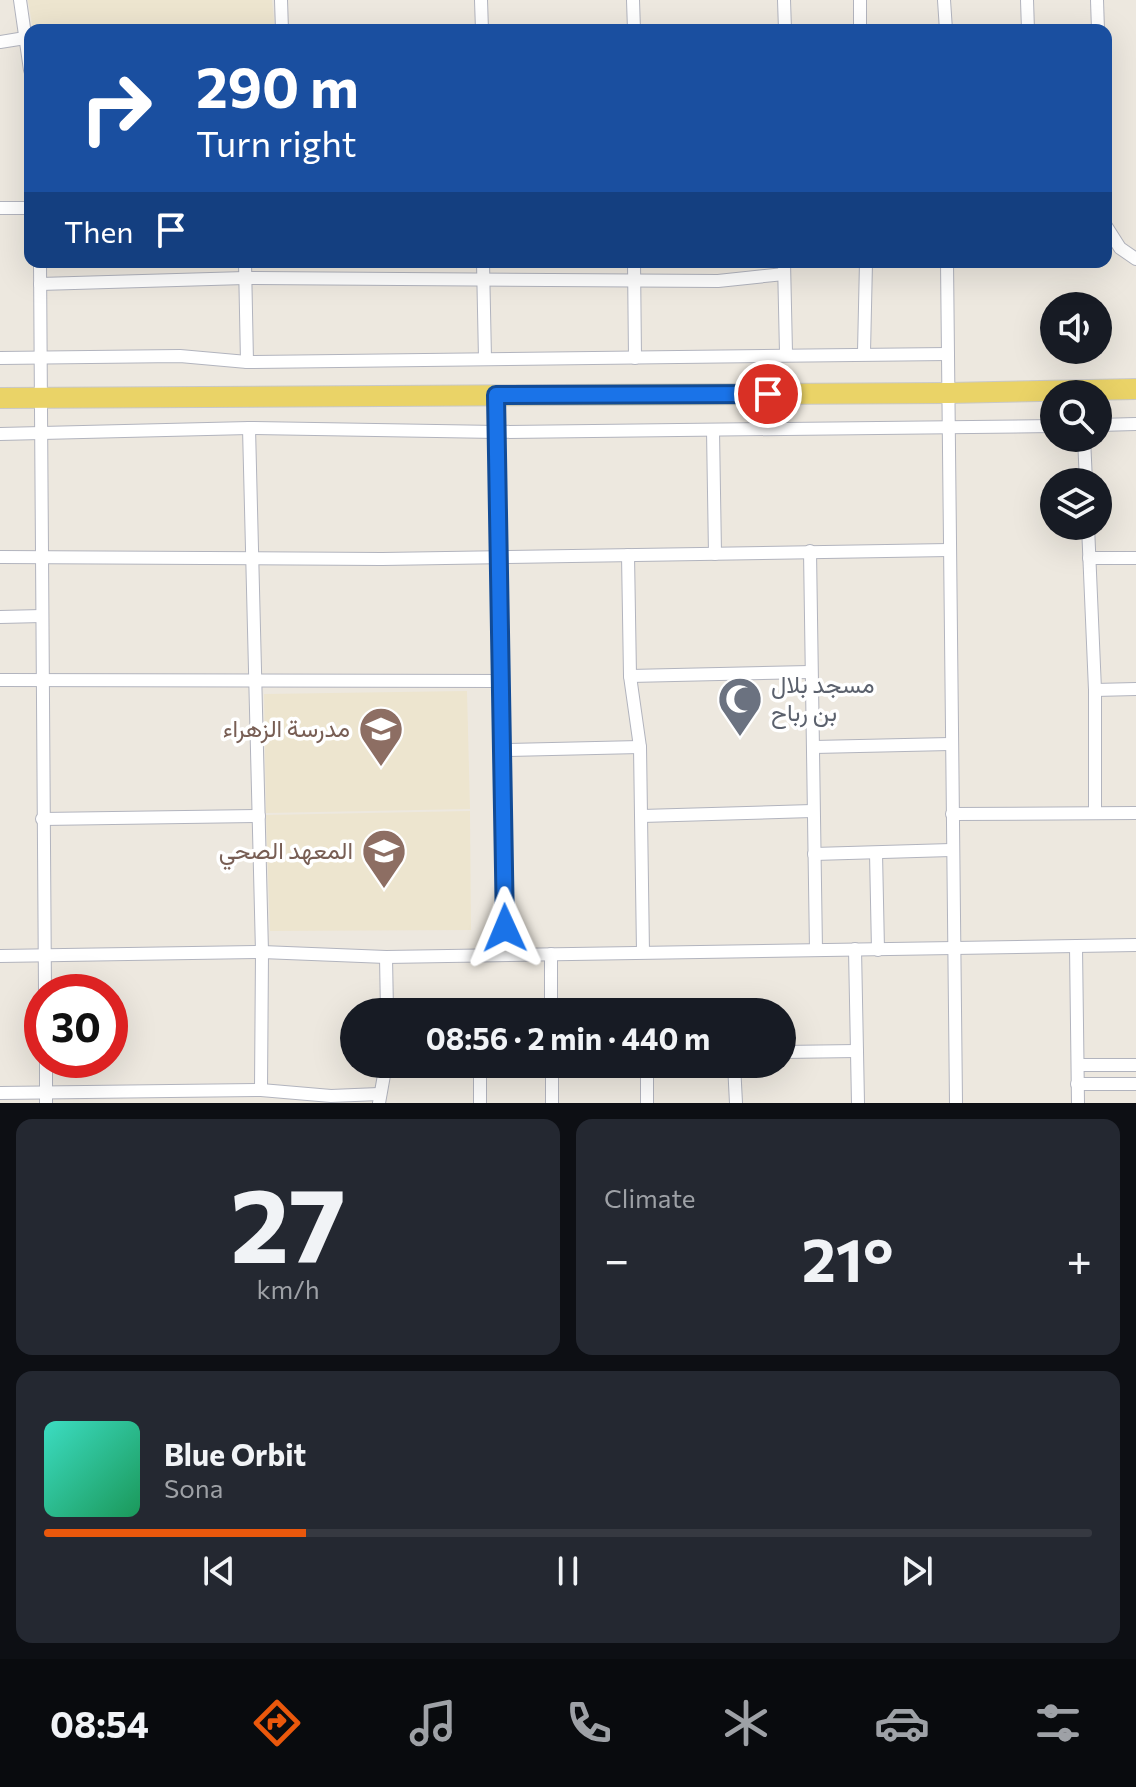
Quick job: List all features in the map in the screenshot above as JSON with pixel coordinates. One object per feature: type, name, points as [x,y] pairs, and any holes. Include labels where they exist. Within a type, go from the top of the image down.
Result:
[{"type":"main road","points":[[0,398],[949,393],[1136,389]]},
{"type":"street","points":[[20,0],[24,30]]},
{"type":"street","points":[[281,0],[282,24]]},
{"type":"street","points":[[481,0],[482,24]]},
{"type":"street","points":[[633,0],[634,24]]},
{"type":"street","points":[[784,0],[785,24]]},
{"type":"street","points":[[860,0],[860,24]]},
{"type":"street","points":[[944,0],[946,24]]},
{"type":"street","points":[[1027,0],[1028,24]]},
{"type":"street","points":[[1097,0],[1098,24]]},
{"type":"street","points":[[0,42],[24,38]]},
{"type":"street","points":[[0,208],[24,208]]},
{"type":"street","points":[[1112,235],[1120,248],[1136,259]]},
{"type":"street","points":[[40,268],[45,974]]},
{"type":"street","points":[[245,268],[247,362]]},
{"type":"street","points":[[483,268],[485,359]]},
{"type":"street","points":[[634,268],[635,358]]},
{"type":"street","points":[[40,284],[245,278],[635,278],[718,281],[784,268],[786,353]]},
{"type":"street","points":[[864,352],[866,268]]},
{"type":"street","points":[[947,268],[951,850],[957,949],[956,1103]]},
{"type":"street","points":[[0,358],[180,356],[247,362],[864,352],[948,354]]},
{"type":"street","points":[[496,395],[505,954]]},
{"type":"street","points":[[1112,425],[1136,424]]},
{"type":"street","points":[[0,434],[249,428],[497,432],[1040,426]]},
{"type":"street","points":[[249,428],[262,952],[261,1090]]},
{"type":"street","points":[[713,430],[715,554]]},
{"type":"street","points":[[1088,540],[1095,690],[1095,813]]},
{"type":"street","points":[[0,557],[500,558],[949,550]]},
{"type":"street","points":[[810,551],[816,950]]},
{"type":"street","points":[[628,555],[630,676],[640,747],[643,952]]},
{"type":"street","points":[[1089,558],[1136,558]]},
{"type":"street","points":[[0,617],[42,616]]},
{"type":"street","points":[[630,676],[810,672]]},
{"type":"street","points":[[0,680],[503,681]]},
{"type":"street","points":[[1095,690],[1136,689]]},
{"type":"street","points":[[814,747],[950,744]]},
{"type":"street","points":[[504,750],[640,747]]},
{"type":"street","points":[[642,816],[812,811]]},
{"type":"street","points":[[952,814],[1136,813]]},
{"type":"street","points":[[42,819],[259,816]]},
{"type":"street","points":[[814,854],[951,850]]},
{"type":"street","points":[[876,853],[878,950]]},
{"type":"street","points":[[0,956],[262,952],[386,957],[1136,945]]},
{"type":"street","points":[[1076,947],[1078,1103]]},
{"type":"street","points":[[855,949],[858,1103]]},
{"type":"street","points":[[551,954],[551,998]]},
{"type":"street","points":[[386,957],[387,998]]},
{"type":"street","points":[[796,1052],[857,1051]]},
{"type":"street","points":[[1079,1065],[1136,1065]]},
{"type":"street","points":[[0,1093],[46,1098],[261,1090],[379,1099],[383,1078]]},
{"type":"street","points":[[480,1078],[480,1103]]},
{"type":"street","points":[[552,1078],[552,1103]]},
{"type":"street","points":[[647,1078],[647,1103]]},
{"type":"street","points":[[735,1078],[736,1103]]},
{"type":"street","points":[[1077,1084],[1136,1084]]},
{"type":"shaded area","points":[[28,0],[272,0],[274,24],[32,24]]},
{"type":"shaded area","points":[[467,691],[470,809],[266,813],[264,694]]},
{"type":"shaded area","points":[[470,811],[471,930],[270,931],[266,815]]},
{"type":"place","name":"مسجد بلال بن رباح","points":[[740,738]]},
{"type":"place","name":"مدرسة الزهراء","points":[[381,768]]},
{"type":"place","name":"المعهد الصحي","points":[[384,890]]},
{"type":"route","points":[[505,928],[496,395],[768,394]]}]
